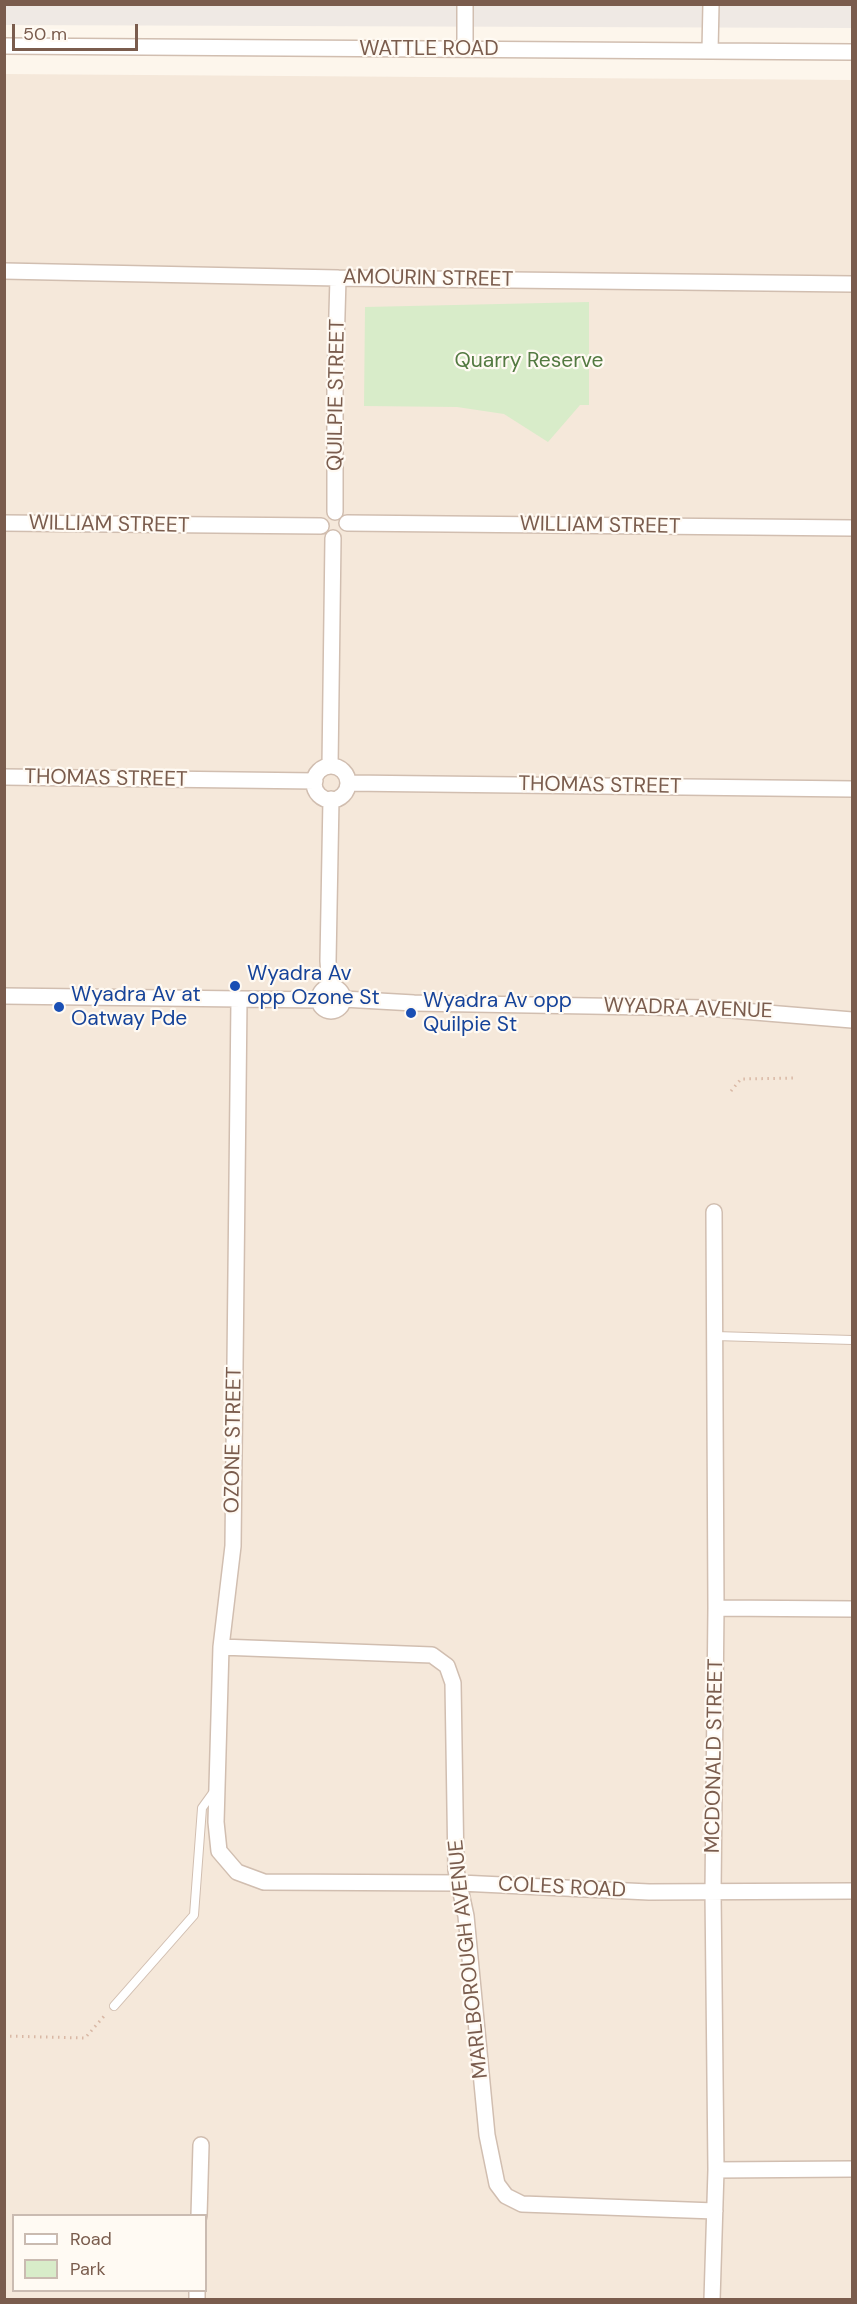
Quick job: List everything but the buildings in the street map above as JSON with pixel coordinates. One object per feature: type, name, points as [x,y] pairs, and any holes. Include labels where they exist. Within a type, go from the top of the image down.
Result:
[{"type":"street","points":[[465,4],[465,49]]},
{"type":"street","points":[[710,51],[711,4]]},
{"type":"street","name":"WATTLE ROAD","points":[[4,46],[852,52]]},
{"type":"street","name":"AMOURIN STREET","points":[[4,271],[338,278],[852,284]]},
{"type":"street","name":"QUILPIE STREET","points":[[335,512],[338,278]]},
{"type":"street","points":[[335,512],[343,515],[347,523],[344,534],[333,538],[324,533],[321,526],[325,516],[335,512]]},
{"type":"street","name":"WILLIAM STREET","points":[[4,523],[321,526]]},
{"type":"street","name":"WILLIAM STREET","points":[[347,523],[852,528]]},
{"type":"street","points":[[330,766],[333,538]]},
{"type":"street","points":[[330,766],[340,769],[347,777],[348,783],[341,796],[326,799],[317,791],[315,781],[322,769],[330,766]]},
{"type":"street","name":"THOMAS STREET","points":[[4,777],[315,781]]},
{"type":"street","name":"THOMAS STREET","points":[[348,783],[852,789]]},
{"type":"street","points":[[330,988],[328,961],[331,799]]},
{"type":"street","points":[[330,988],[340,992],[343,999],[337,1009],[329,1011],[323,1007],[320,1000],[324,990],[330,988]]},
{"type":"street","points":[[4,996],[320,1000]]},
{"type":"street","name":"WYADRA AVENUE","points":[[343,999],[414,1003],[706,1008],[852,1020]]},
{"type":"street","name":"OZONE STREET","points":[[237,1872],[219,1851],[216,1822],[221,1647],[233,1546],[239,1000]]},
{"type":"street","name":"MCDONALD STREET","points":[[712,2300],[716,2170],[713,1892],[716,1608],[714,1212]]},
{"type":"street","points":[[716,1608],[852,1609]]},
{"type":"street","name":"MARLBOROUGH AVENUE","points":[[221,1647],[432,1655],[447,1666],[453,1683],[456,1870],[466,1916],[487,2135],[497,2184],[506,2196],[522,2204],[715,2211]]},
{"type":"street","name":"COLES ROAD","points":[[237,1872],[264,1882],[460,1883],[649,1892],[852,1891]]},
{"type":"street","points":[[199,2214],[201,2145]]},
{"type":"street","points":[[716,2170],[852,2169]]},
{"type":"lane","points":[[715,1336],[852,1340]]},
{"type":"lane","points":[[114,2006],[194,1915],[202,1808],[217,1786]]},
{"type":"path","points":[[731,1091],[741,1079],[797,1078]]},
{"type":"path","points":[[4,2036],[85,2038],[114,2006]]},
{"type":"shaded area","points":[[5,4],[852,5],[852,28],[5,25]]},
{"type":"shaded area","points":[[5,74],[852,80],[852,2299],[5,2300]]},
{"type":"green space","name":"Quarry Reserve","points":[[589,302],[589,405],[580,405],[548,442],[504,414],[457,407],[364,406],[365,307]]},
{"type":"place","name":"Wyadra Av opp Ozone St","points":[[235,986]]},
{"type":"place","name":"Wyadra Av at Oatway Pde","points":[[59,1007]]},
{"type":"place","name":"Wyadra Av opp Quilpie St","points":[[411,1013]]}]
